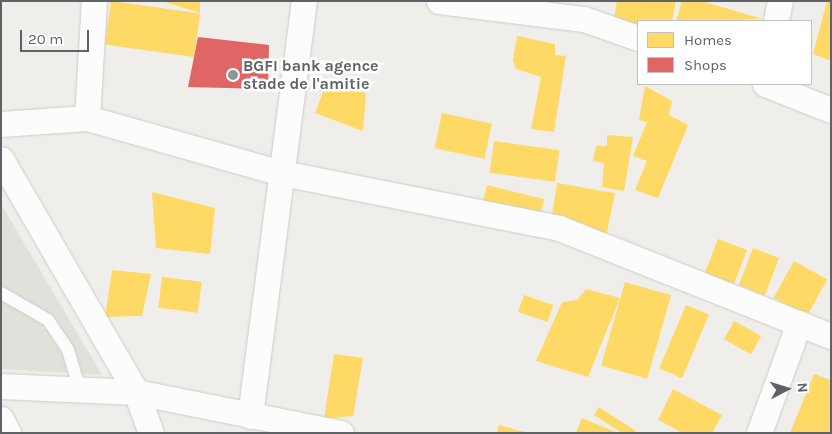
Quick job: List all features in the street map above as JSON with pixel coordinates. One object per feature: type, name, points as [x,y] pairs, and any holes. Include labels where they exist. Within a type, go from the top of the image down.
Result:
[{"type":"street","points":[[87,118],[94,1]]},
{"type":"street","points":[[250,416],[304,1]]},
{"type":"street","points":[[439,1],[585,10],[637,37]]},
{"type":"street","points":[[776,20],[780,1]]},
{"type":"street","points":[[768,85],[831,110]]},
{"type":"street","points":[[1,124],[87,118],[282,173],[559,228],[831,336]]},
{"type":"street","points":[[1,159],[136,392],[151,433]]},
{"type":"street","points":[[759,433],[799,323]]},
{"type":"street","points":[[1,386],[136,392],[341,433]]},
{"type":"street","points":[[1,419],[8,433]]},
{"type":"lane","points":[[1,293],[48,320],[68,350],[80,390]]},
{"type":"shaded area","points":[[1,204],[102,375],[1,369]]},
{"type":"building: Homes","points":[[111,1],[200,14],[194,57],[105,45]]},
{"type":"building: Homes","points":[[165,1],[200,1],[200,13],[165,2]]},
{"type":"building: Homes","points":[[617,1],[676,1],[672,20],[637,20],[637,24],[614,19]]},
{"type":"building: Homes","points":[[682,1],[701,1],[763,19],[720,20],[676,20]]},
{"type":"building: Homes","points":[[827,1],[831,1],[831,61],[813,54]]},
{"type":"building: Homes","points":[[517,36],[555,44],[555,55],[566,56],[554,132],[531,129],[541,77],[516,69],[513,60]]},
{"type":"building: Homes","points":[[326,84],[366,93],[363,131],[315,113]]},
{"type":"building: Homes","points":[[645,86],[672,101],[669,115],[688,125],[658,198],[635,190],[647,161],[633,156],[647,122],[639,120]]},
{"type":"building: Homes","points":[[442,113],[492,124],[484,159],[435,148]]},
{"type":"building: Homes","points":[[607,135],[633,137],[624,191],[602,187],[604,163],[593,161],[596,146],[607,146]]},
{"type":"building: Homes","points":[[494,141],[559,150],[555,182],[490,173]]},
{"type":"building: Homes","points":[[557,183],[615,193],[605,241],[551,221]]},
{"type":"building: Homes","points":[[487,185],[544,199],[540,216],[483,201]]},
{"type":"building: Homes","points":[[152,192],[215,208],[210,254],[156,248]]},
{"type":"building: Homes","points":[[718,239],[747,250],[732,289],[703,278]]},
{"type":"building: Homes","points":[[753,248],[779,258],[765,295],[739,285]]},
{"type":"building: Homes","points":[[794,261],[827,279],[807,316],[774,298]]},
{"type":"building: Homes","points":[[112,270],[151,274],[142,316],[105,317]]},
{"type":"building: Homes","points":[[162,277],[202,282],[198,313],[158,308]]},
{"type":"building: Homes","points":[[625,282],[671,295],[647,379],[601,366]]},
{"type":"building: Homes","points":[[586,289],[620,298],[588,377],[536,361],[562,302],[577,300]]},
{"type":"building: Homes","points":[[524,295],[553,305],[547,322],[518,312]]},
{"type":"building: Homes","points":[[686,305],[709,315],[682,378],[659,369]]},
{"type":"building: Homes","points":[[734,321],[761,336],[751,354],[724,339]]},
{"type":"building: Homes","points":[[334,354],[363,358],[353,416],[324,419]]},
{"type":"building: Homes","points":[[814,374],[831,380],[831,433],[790,433]]},
{"type":"building: Homes","points":[[673,389],[722,415],[712,433],[683,433],[658,420]]},
{"type":"building: Homes","points":[[599,407],[636,431],[635,433],[622,433],[594,415]]},
{"type":"building: Homes","points":[[582,418],[618,433],[576,433]]},
{"type":"building: Homes","points":[[499,425],[525,432],[525,433],[497,433]]},
{"type":"building: Shops","points":[[198,37],[269,45],[268,89],[188,87]]},
{"type":"place","name":"BGFI bank agence stade de l'amitie","points":[[233,75]]}]
